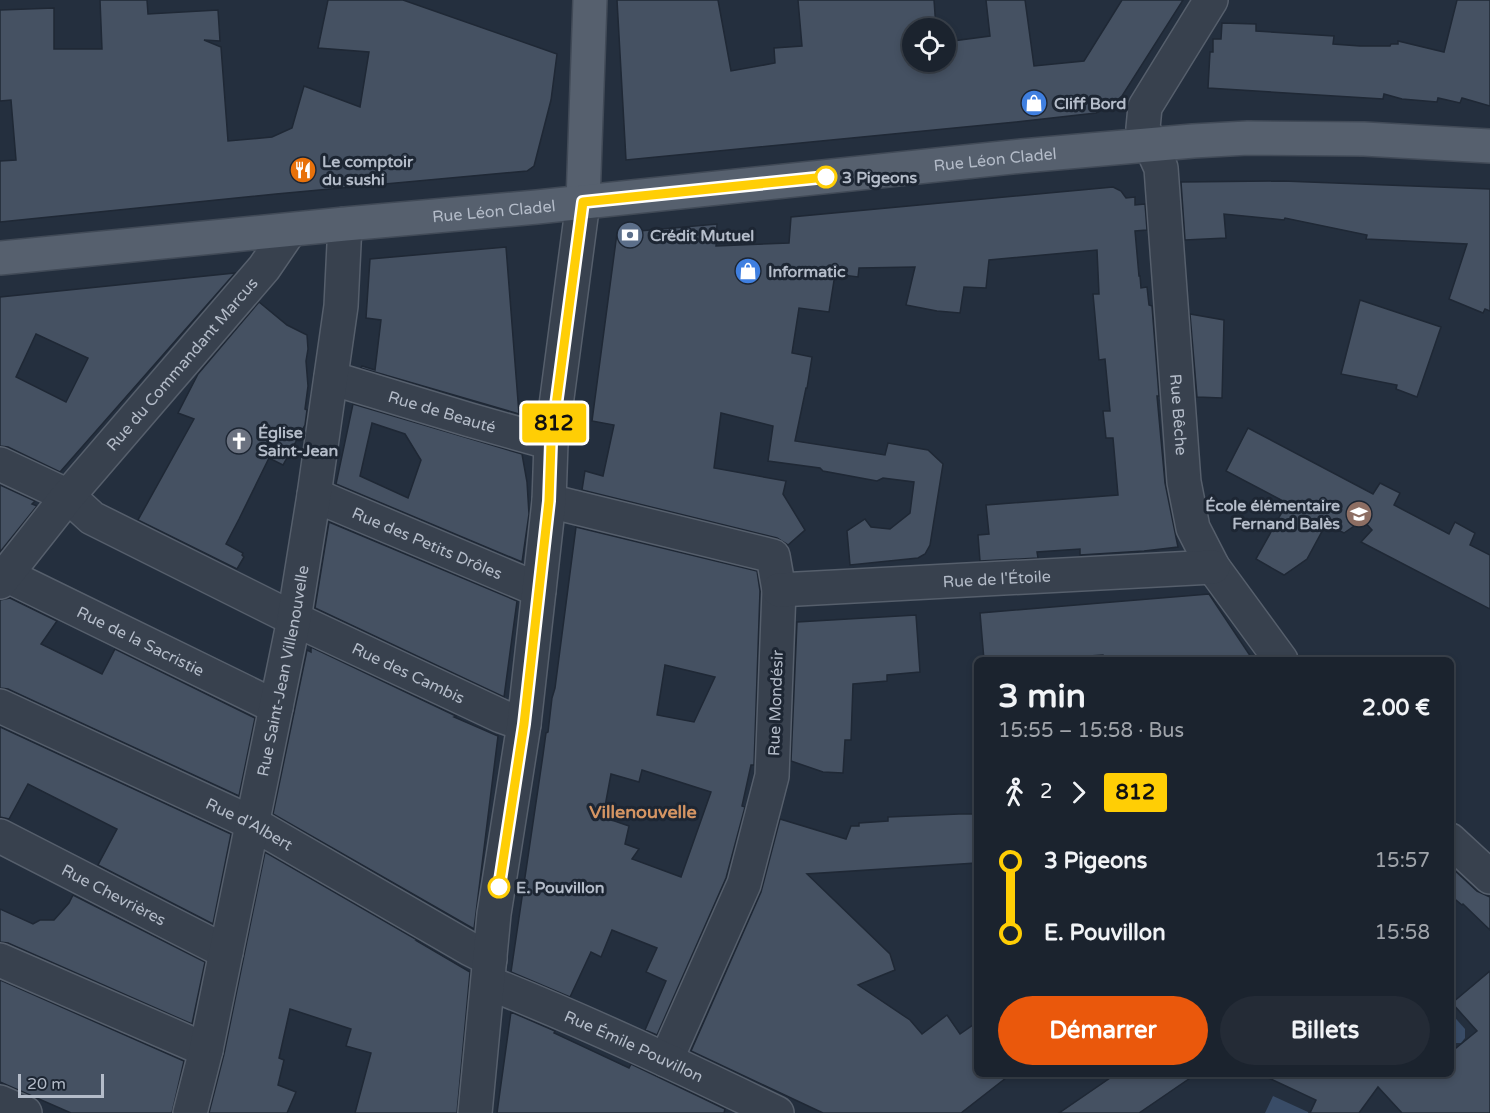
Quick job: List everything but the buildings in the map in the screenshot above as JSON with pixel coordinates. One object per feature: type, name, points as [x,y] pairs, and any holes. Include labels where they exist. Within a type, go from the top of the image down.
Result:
[{"type":"main road","points":[[583,202],[590,0]]},
{"type":"main road","name":"Rue Léon Cladel","points":[[0,258],[1150,144],[1248,138],[1364,139],[1490,146]]},
{"type":"street","name":"Rue Bêche","points":[[1211,0],[1145,107],[1143,128],[1161,168],[1184,482],[1193,528],[1213,567],[1279,657]]},
{"type":"street","points":[[475,1113],[494,914],[524,724],[549,501],[551,443],[583,202]]},
{"type":"street","name":"Rue Saint-Jean Villenouvelle","points":[[190,1113],[206,1050],[294,619],[341,306],[345,224]]},
{"type":"street","name":"Rue du Commandant Marcus","points":[[3,579],[68,496],[264,268],[290,230]]},
{"type":"street","name":"Rue de Beauté","points":[[331,378],[551,443]]},
{"type":"street","name":"Rue des Cambis","points":[[0,464],[68,496],[92,518],[294,619],[501,716],[524,724]]},
{"type":"street","name":"Rue des Petits Drôles","points":[[314,495],[539,590]]},
{"type":"street","name":"Rue Mondésir","points":[[549,501],[772,556],[779,590],[772,776],[744,884],[666,1060]]},
{"type":"street","name":"Rue de l'Étoile","points":[[779,590],[1213,567]]},
{"type":"street","name":"Rue de la Sacristie","points":[[3,579],[276,707]]},
{"type":"street","name":"Rue d'Albert","points":[[0,706],[252,823],[470,949],[489,971]]},
{"type":"street","name":"Rue Chevrières","points":[[0,836],[226,952]]},
{"type":"street","points":[[1454,844],[1490,877]]},
{"type":"street","points":[[0,960],[206,1050]]},
{"type":"street","name":"Rue Émile Pouvillon","points":[[489,971],[528,999],[666,1060],[739,1105],[777,1113]]},
{"type":"street","points":[[0,1102],[25,1113]]},
{"type":"water","points":[[1454,1017],[1465,1029],[1465,1038],[1461,1043],[1454,1043]]},
{"type":"water","points":[[1273,1096],[1308,1112],[1308,1113],[1265,1113]]},
{"type":"bus line","name":"812","points":[[499,887],[524,724],[549,501],[551,443],[583,202],[826,177]]},
{"type":"place","name":"Cliff Bord","points":[[1034,103]]},
{"type":"place","name":"Le comptoir du sushi","points":[[303,170]]},
{"type":"place","name":"3 Pigeons","points":[[826,177]]},
{"type":"place","name":"Crédit Mutuel","points":[[630,235]]},
{"type":"place","name":"Informatic","points":[[748,271]]},
{"type":"place","name":"Église Saint-Jean","points":[[239,441]]},
{"type":"place","name":"École élémentaire Fernand Balès","points":[[1359,514]]},
{"type":"place","name":"E. Pouvillon","points":[[499,887]]},
{"type":"district","name":"Villenouvelle","points":[[643,812]]}]
